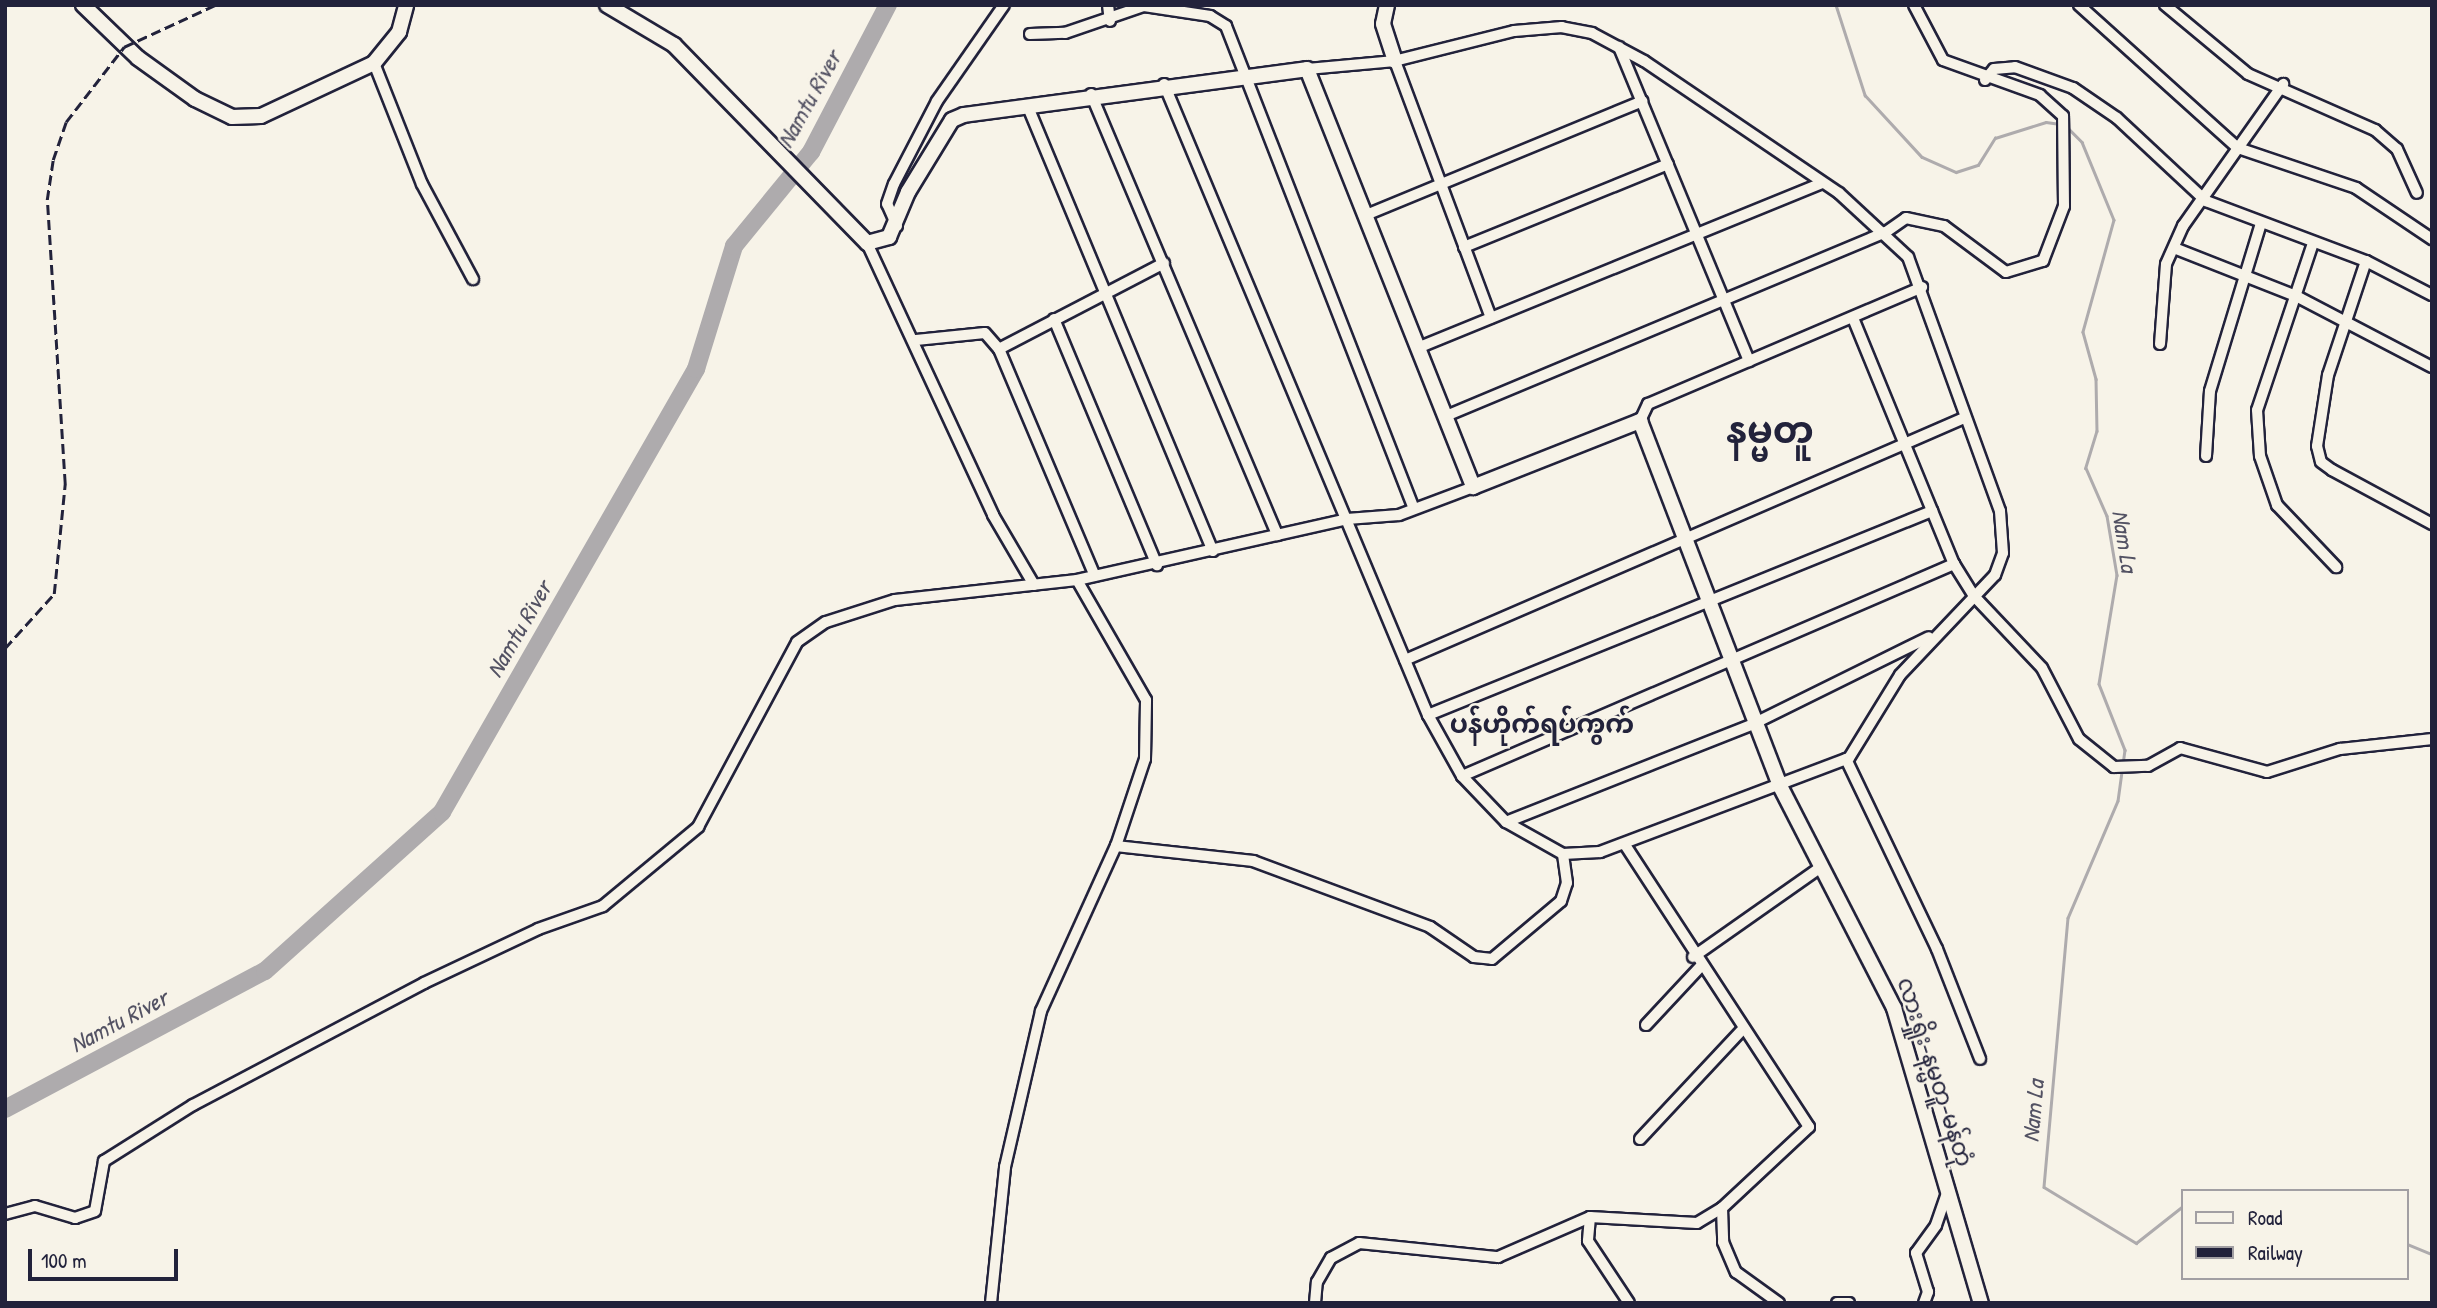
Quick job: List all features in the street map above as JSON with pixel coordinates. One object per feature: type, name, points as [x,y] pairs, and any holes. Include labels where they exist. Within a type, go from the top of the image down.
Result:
[{"type":"main road","points":[[83,5],[138,58],[195,99],[232,117],[261,116],[374,64],[399,32],[407,5]]},
{"type":"main road","points":[[607,5],[674,45],[852,234],[867,243],[889,237],[897,226],[908,192],[952,120],[1091,93],[1307,69],[1420,346],[1473,487],[1640,421]]},
{"type":"main road","points":[[1387,5],[1382,24],[1395,61]]},
{"type":"main road","name":"လားရှိုး-နမ္မတူ-မန်တုံ","points":[[1640,421],[1753,724],[1780,786],[1894,1008],[1981,1303]]},
{"type":"street","points":[[897,226],[887,204],[894,184],[937,101],[1004,5]]},
{"type":"street","points":[[1108,5],[1110,21]]},
{"type":"street","points":[[1446,416],[1919,216],[1944,226],[2006,272],[2032,268],[2043,261],[2060,223],[2063,116],[2039,95],[1985,80],[1943,60],[1914,5]]},
{"type":"street","points":[[2079,5],[2238,148],[2356,188],[2432,239]]},
{"type":"street","points":[[2165,5],[2248,74],[2283,85],[2375,130],[2397,149],[2417,193]]},
{"type":"street","points":[[1030,34],[1065,33],[1110,21],[1144,6],[1210,16],[1232,36],[1244,75],[1414,509]]},
{"type":"street","points":[[1164,84],[1428,715],[1462,776],[1506,822],[1563,854],[1626,846],[1846,759],[1932,635],[1996,575],[2003,553],[2000,511],[1962,419],[1922,286],[1886,232],[1822,183],[1619,46],[1562,27],[1472,40],[1395,61],[1307,69]]},
{"type":"street","points":[[1619,46],[1749,361]]},
{"type":"street","points":[[1395,61],[1491,318]]},
{"type":"street","points":[[374,64],[422,184],[473,279]]},
{"type":"street","points":[[1985,80],[1994,69],[2015,67],[2073,88],[2117,118],[2200,197],[2261,223],[2366,261],[2432,295]]},
{"type":"street","points":[[2160,344],[2166,264],[2200,197],[2283,85]]},
{"type":"street","points":[[1091,93],[1277,535]]},
{"type":"street","points":[[1366,215],[1642,101]]},
{"type":"street","points":[[1028,107],[1213,551]]},
{"type":"street","points":[[1464,247],[1668,164]]},
{"type":"street","points":[[1420,346],[1822,183]]},
{"type":"street","points":[[2206,456],[2210,391],[2241,276],[2261,223]]},
{"type":"street","points":[[867,243],[916,340],[993,515],[1034,585]]},
{"type":"street","points":[[2313,243],[2257,410],[2260,456],[2277,505],[2336,567]]},
{"type":"street","points":[[2174,248],[2296,296],[2346,319],[2432,367]]},
{"type":"street","points":[[2366,261],[2346,319],[2319,416],[2321,462],[2432,524]]},
{"type":"street","points":[[999,349],[1164,263]]},
{"type":"street","points":[[1640,421],[1648,404],[1922,286]]},
{"type":"street","points":[[1853,318],[1954,564],[1973,595],[2042,668],[2079,738],[2116,767],[2148,766],[2180,748],[2267,772],[2340,749],[2432,739]]},
{"type":"street","points":[[1054,319],[1157,565]]},
{"type":"street","points":[[916,340],[977,332],[999,349],[1095,576]]},
{"type":"street","points":[[1405,660],[1962,419]]},
{"type":"street","points":[[5,1214],[35,1206],[75,1219],[95,1211],[104,1161],[193,1105],[424,984],[538,929],[603,906],[698,827],[797,642],[826,622],[895,600],[1077,580],[1157,565],[1347,519],[1414,509],[1473,487]]},
{"type":"street","points":[[1428,715],[1932,511]]},
{"type":"street","points":[[1462,776],[1954,564]]},
{"type":"street","points":[[991,1303],[1005,1167],[1041,1011],[1116,846],[1145,759],[1146,700],[1077,580]]},
{"type":"street","points":[[1506,822],[1753,724],[1932,635]]},
{"type":"street","points":[[1846,759],[1937,949],[1980,1059]]},
{"type":"street","points":[[1116,846],[1253,861],[1430,927],[1474,957],[1492,959],[1561,901],[1567,883],[1563,854]]},
{"type":"street","points":[[1315,1303],[1317,1282],[1331,1258],[1359,1243],[1498,1258],[1590,1217],[1669,1225],[1697,1223],[1722,1208],[1809,1127],[1741,1031],[1626,846]]},
{"type":"street","points":[[1693,957],[1821,867]]},
{"type":"street","points":[[1646,1025],[1700,966]]},
{"type":"street","points":[[1640,1139],[1741,1031]]},
{"type":"street","points":[[1924,1303],[1928,1292],[1916,1253],[1936,1226],[1949,1189]]},
{"type":"street","points":[[1722,1208],[1723,1242],[1736,1272],[1779,1303]]},
{"type":"street","points":[[1590,1217],[1588,1241],[1629,1303]]},
{"type":"street","points":[[1837,1303],[1849,1303]]},
{"type":"waterway","name":"Namtu River","points":[[5,1109],[265,971],[442,812],[696,369],[734,246],[811,152],[888,5]]},
{"type":"waterway","name":"Nam La","points":[[1836,5],[1865,95],[1922,157],[1956,172],[1978,165],[1995,138],[2046,122],[2060,124]]},
{"type":"waterway","name":"Nam La","points":[[2066,126],[2082,142],[2114,220],[2083,332],[2096,379],[2097,431],[2086,468],[2107,516],[2117,575],[2099,684],[2125,750],[2118,801],[2068,918],[2044,1187],[2136,1243],[2182,1207]]},
{"type":"waterway","name":"Nam La","points":[[2409,1245],[2432,1254]]},
{"type":"railway","points":[[5,648],[54,594],[65,484],[47,200],[53,160],[66,122],[124,47],[215,5]]},
{"type":"district","name":"နမ္မတူ","points":[[1770,430]]},
{"type":"district","name":"ပန်ဟိုက်ရပ်ကွက်","points":[[1542,724]]}]
